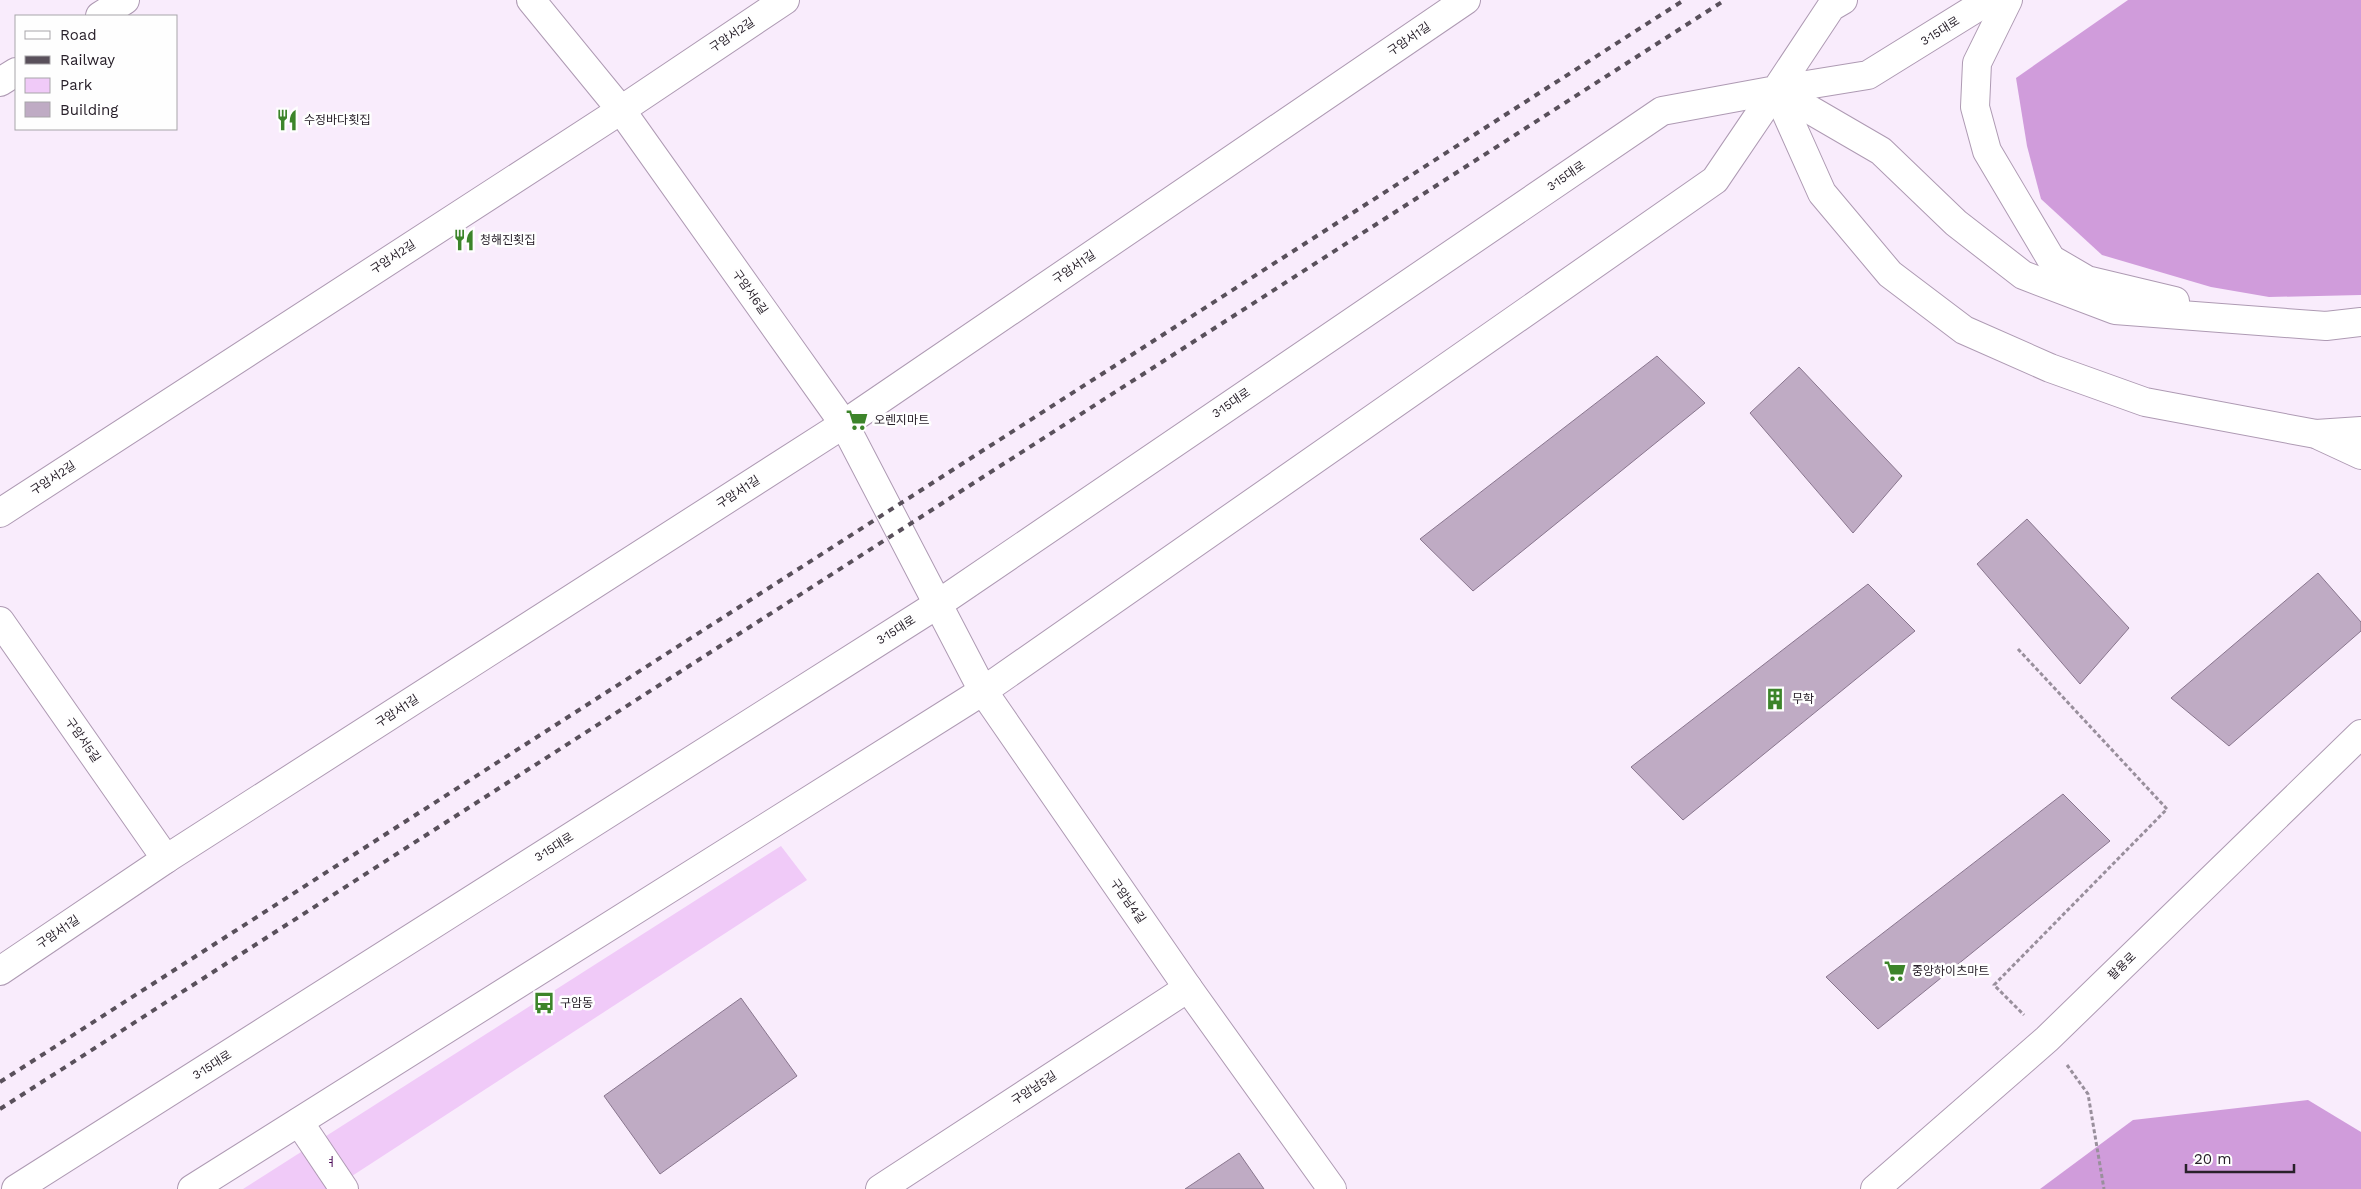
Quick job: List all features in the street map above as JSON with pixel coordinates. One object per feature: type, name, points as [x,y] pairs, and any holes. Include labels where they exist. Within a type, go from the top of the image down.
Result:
[{"type":"main road","points":[[102,15],[125,0]]},
{"type":"main road","name":"구암서6길","points":[[531,0],[621,110],[844,424],[938,604]]},
{"type":"main road","name":"구암서2길","points":[[0,512],[621,110],[785,0]]},
{"type":"main road","points":[[192,1189],[983,691],[1715,180],[1831,7],[1843,0]]},
{"type":"main road","name":"3·15대로","points":[[16,1189],[938,604],[1662,111],[1868,75],[1989,0]]},
{"type":"main road","points":[[2008,0],[1976,63],[1975,106],[1987,151],[2051,259],[2088,280],[2244,318]]},
{"type":"main road","name":"구암서1길","points":[[0,970],[166,859],[844,424],[1463,1]]},
{"type":"main road","points":[[0,82],[15,73]]},
{"type":"main road","points":[[1776,90],[1881,151],[1956,223],[2023,275],[2115,310],[2244,318],[2326,326],[2361,322]]},
{"type":"main road","points":[[1776,90],[1822,193],[1890,274],[1964,330],[2050,368],[2145,402],[2316,434],[2361,431]]},
{"type":"main road","points":[[2316,434],[2361,455]]},
{"type":"main road","name":"구암남4길","points":[[938,604],[983,691],[1188,988],[1332,1189]]},
{"type":"main road","name":"구암서5길","points":[[0,621],[166,859]]},
{"type":"main road","name":"팔용로","points":[[1875,1189],[2047,1039],[2361,734]]},
{"type":"main road","name":"구암남5길","points":[[880,1189],[1188,988]]},
{"type":"main road","points":[[299,1122],[344,1189]]},
{"type":"path","points":[[2018,649],[2167,809],[1994,985],[2047,1039],[2088,1094],[2104,1189]]},
{"type":"green space","name":"ㅕ","points":[[781,846],[807,880],[332,1189],[243,1189]]},
{"type":"shaded area","points":[[2128,0],[2361,0],[2361,295],[2269,297],[2211,287],[2102,255],[2041,199],[2027,146],[2016,78]]},
{"type":"shaded area","points":[[2308,1100],[2361,1132],[2361,1189],[2040,1189],[2133,1120]]},
{"type":"building","points":[[1657,356],[1705,403],[1473,591],[1420,539]]},
{"type":"building","points":[[1799,367],[1902,476],[1853,533],[1750,413]]},
{"type":"building","points":[[2027,519],[2129,628],[2080,684],[1977,564]]},
{"type":"building","points":[[2318,573],[2361,622],[2361,631],[2229,746],[2171,698]]},
{"type":"building","name":"무학","points":[[1868,584],[1915,631],[1683,820],[1631,767]]},
{"type":"building","points":[[2063,794],[2110,841],[1878,1029],[1826,977]]},
{"type":"building","points":[[741,998],[797,1076],[660,1174],[604,1096]]},
{"type":"building","points":[[1239,1153],[1264,1189],[1185,1189]]},
{"type":"railway","points":[[0,1082],[1684,0]]},
{"type":"railway","points":[[0,1109],[1725,0]]},
{"type":"place","name":"수정바다횟집","points":[[287,120]]},
{"type":"place","name":"청해진횟집","points":[[464,240]]},
{"type":"place","name":"오렌지마트","points":[[857,420]]},
{"type":"place","name":"무학","points":[[1775,699]]},
{"type":"place","name":"중앙하이츠마트","points":[[1895,971]]},
{"type":"place","name":"구암동","points":[[544,1003]]}]
